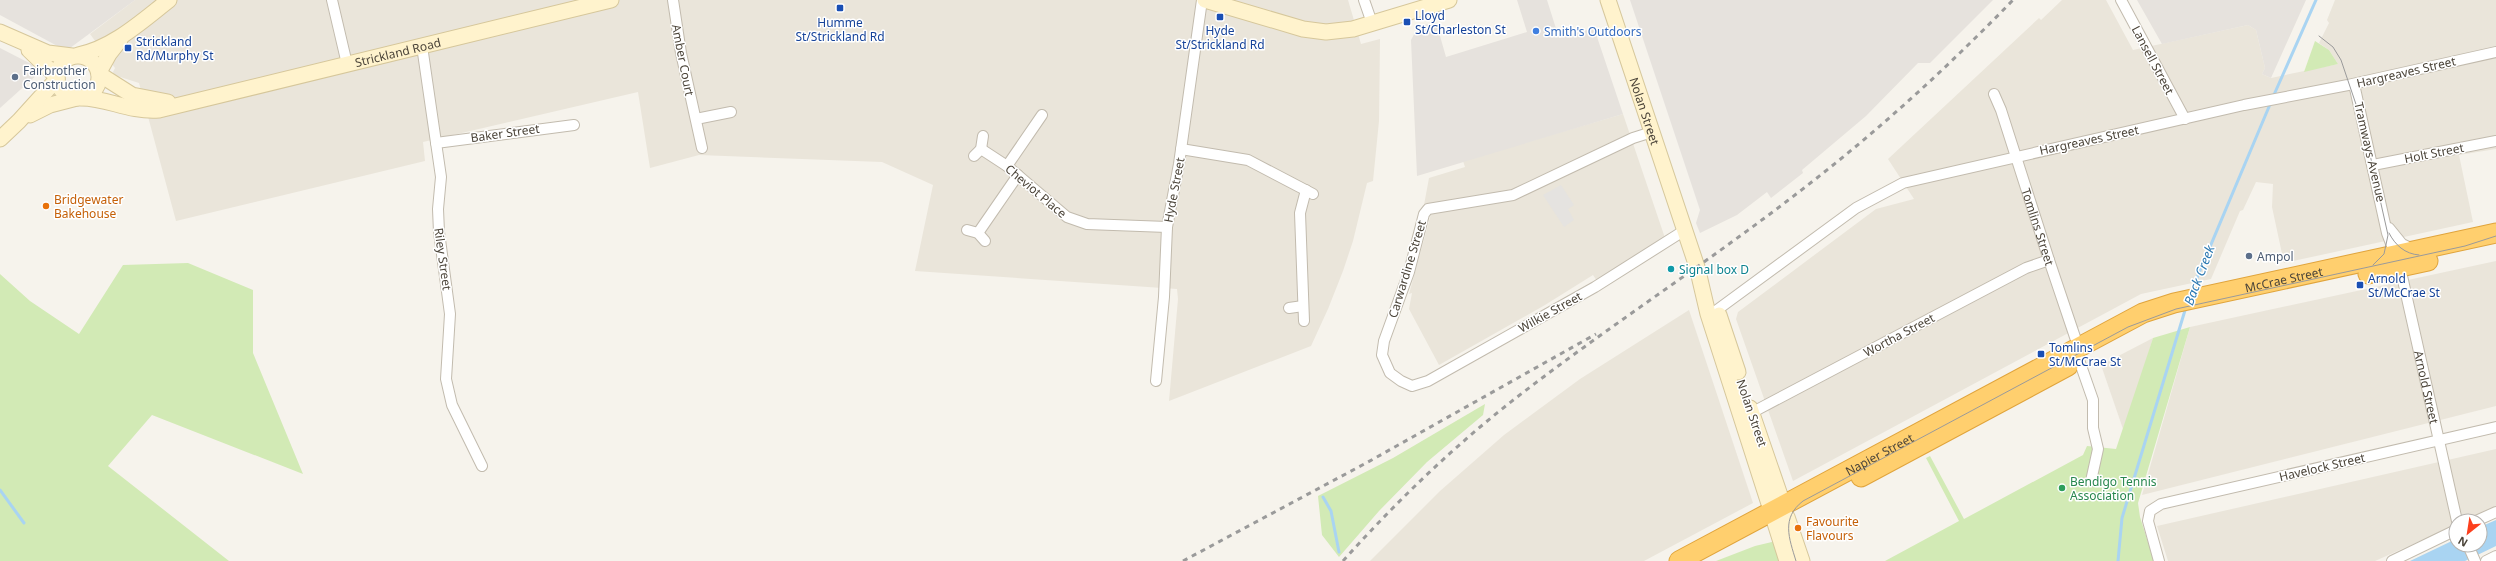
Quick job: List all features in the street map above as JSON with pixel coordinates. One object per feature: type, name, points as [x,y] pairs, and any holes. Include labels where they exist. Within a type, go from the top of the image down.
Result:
[{"type":"highway","name":"McCrae Street","points":[[2397,260],[2419,249],[2496,233]]},
{"type":"highway","name":"McCrae Street","points":[[2079,353],[2143,313],[2176,309],[2397,260],[2496,246]]},
{"type":"highway","name":"Napier Street","points":[[1679,561],[1779,514],[2079,353]]},
{"type":"highway","name":"Napier Street","points":[[1703,561],[1779,514]]},
{"type":"street","points":[[0,139],[19,121],[57,78],[61,64],[75,56],[98,50],[130,30],[169,0]]},
{"type":"street","points":[[332,0],[347,64]]},
{"type":"street","name":"Strickland Road","points":[[79,98],[94,98],[123,108],[159,110],[185,102],[611,0]]},
{"type":"street","name":"Amber Court","points":[[673,0],[680,46],[702,148]]},
{"type":"street","name":"Hyde Street","points":[[1156,381],[1164,297],[1167,227],[1181,149],[1202,0]]},
{"type":"street","points":[[1205,0],[1286,24],[1330,25],[1371,19],[1449,0]]},
{"type":"street","points":[[1364,0],[1371,19]]},
{"type":"street","points":[[1371,19],[1414,0]]},
{"type":"street","name":"Nolan Street","points":[[1608,0],[1747,414],[1779,514],[1787,561]]},
{"type":"street","name":"Lansell Street","points":[[2121,0],[2185,119]]},
{"type":"street","points":[[19,121],[50,105],[79,98],[95,90],[99,73],[112,50],[130,30]]},
{"type":"street","points":[[0,32],[21,43],[48,53],[75,56],[91,60],[99,73]]},
{"type":"street","points":[[21,43],[57,78],[63,92],[79,98]]},
{"type":"street","name":"Riley Street","points":[[422,46],[442,177],[438,209],[439,232],[450,314],[446,379],[452,405],[482,466]]},
{"type":"street","name":"Hargreaves Street","points":[[1713,312],[1856,208],[1885,190],[1920,177],[2496,52]]},
{"type":"street","name":"Strickland Road","points":[[99,73],[132,95],[148,100],[185,102]]},
{"type":"street","name":"Tramways Avenue","points":[[2354,84],[2388,237],[2397,260]]},
{"type":"street","name":"Tomlins Street","points":[[1994,94],[2016,156],[2093,400],[2093,428],[2098,449],[2091,481]]},
{"type":"street","points":[[696,119],[731,112]]},
{"type":"street","points":[[1007,166],[1042,115]]},
{"type":"street","name":"Baker Street","points":[[436,143],[574,125]]},
{"type":"street","name":"Carwardine Street","points":[[1412,386],[1390,373],[1383,361],[1382,348],[1409,272],[1426,210],[1432,207],[1513,194],[1633,138],[1652,132]]},
{"type":"street","name":"Cheviot Place","points":[[983,136],[978,152],[1007,166],[1061,214],[1073,220],[1087,224],[1167,227]]},
{"type":"street","name":"Holt Street","points":[[2373,165],[2496,141]]},
{"type":"street","points":[[1181,149],[1248,160],[1309,192],[1300,213],[1304,321]]},
{"type":"street","points":[[968,230],[981,237],[1018,175]]},
{"type":"street","name":"Tramways Avenue","points":[[2385,221],[2402,244],[2409,248],[2419,249]]},
{"type":"street","name":"Wilkie Street","points":[[1412,386],[1443,372],[1590,290],[1685,230]]},
{"type":"street","name":"Wortha Street","points":[[1747,414],[2026,268],[2049,260]]},
{"type":"street","name":"Arnold Street","points":[[2397,260],[2455,513]]},
{"type":"street","points":[[1289,308],[1303,306]]},
{"type":"street","name":"Havelock Street","points":[[2159,561],[2148,522],[2150,511],[2161,504],[2496,428]]},
{"type":"street","name":"Nolan Street","points":[[1779,514],[1802,561]]},
{"type":"street","points":[[2392,561],[2448,534]]},
{"type":"street","points":[[2486,561],[2496,556]]},
{"type":"shaded area","points":[[0,0],[135,0],[70,48],[61,48],[0,15]]},
{"type":"shaded area","points":[[135,0],[1348,0],[1361,44],[1380,39],[1379,121],[1373,181],[1367,183],[1353,241],[1343,271],[1311,346],[1169,401],[1178,299],[1177,289],[915,271],[933,185],[882,162],[699,155],[650,168],[638,92],[423,142],[425,161],[176,221],[139,83],[114,75],[113,72],[115,68],[90,34]]},
{"type":"shaded area","points":[[1517,0],[1547,0],[1559,38],[1594,28],[1623,114],[1417,176],[1411,40],[1418,27],[1436,22],[1446,57],[1527,32]]},
{"type":"shaded area","points":[[1630,0],[1993,0],[1930,63],[1918,63],[1866,116],[1802,170],[1803,173],[1771,198],[1767,192],[1737,215],[1700,233],[1696,223],[1700,210]]},
{"type":"shaded area","points":[[2062,0],[2106,0],[2133,50],[2248,25],[2256,30],[2265,68],[2262,74],[2271,78],[2338,64],[2329,50],[2319,43],[2329,23],[2327,20],[2335,0],[2496,0],[2496,149],[2459,155],[2473,222],[2284,263],[2272,207],[2273,184],[2256,182],[2243,210],[2240,211],[2211,279],[2141,294],[1793,481],[1736,319],[1738,312],[1876,209],[1914,199],[1888,159],[2039,18],[2041,20]]},
{"type":"shaded area","points":[[2137,0],[2306,0],[2271,78],[2262,74],[2265,68],[2256,30],[2248,25],[2162,44]]},
{"type":"shaded area","name":"Fairbrother Construction","points":[[0,48],[39,68],[40,72],[0,108]]},
{"type":"shaded area","points":[[1623,114],[1665,238],[1597,281],[1593,275],[1545,305],[1439,365],[1409,309],[1412,293],[1409,294],[1431,214],[1424,205],[1429,178],[1465,167],[1463,161]]},
{"type":"shaded area","points":[[1561,185],[1574,205],[1568,209],[1574,220],[1564,227],[1543,195]]},
{"type":"shaded area","points":[[2496,261],[2496,406],[2142,495],[2190,327]]},
{"type":"shaded area","points":[[1689,310],[1753,503],[1644,561],[1370,561],[1440,491],[1504,435],[1580,379]]},
{"type":"shaded area","points":[[2153,338],[2137,390],[2123,429],[2101,365]]},
{"type":"shaded area","points":[[2496,449],[2496,507],[2483,513],[2448,513],[2448,529],[2375,561],[2168,561],[2157,526]]},
{"type":"green space","points":[[2315,41],[2329,50],[2338,64],[2304,72]]},
{"type":"green space","points":[[188,263],[253,290],[253,353],[303,474],[152,415],[108,466],[229,561],[0,561],[0,274],[30,301],[79,334],[123,265]]},
{"type":"green space","points":[[2190,327],[2138,503],[2140,517],[2154,561],[1885,561],[1959,521],[1926,458],[1930,456],[1964,519],[2083,455],[2087,446],[2116,449],[2153,338]]},
{"type":"green space","points":[[1485,404],[1483,415],[1427,462],[1379,511],[1339,557],[1322,535],[1318,496],[1393,458]]},
{"type":"green space","points":[[1776,541],[1784,561],[1716,561],[1755,546]]},
{"type":"water","points":[[2496,520],[2496,546],[2488,550],[2488,524]]},
{"type":"water","points":[[2448,543],[2448,553],[2482,553],[2465,561],[2410,561]]},
{"type":"waterway","name":"Back Creek","points":[[2273,97],[2316,0]]},
{"type":"waterway","name":"Back Creek","points":[[2191,292],[2271,102]]},
{"type":"waterway","name":"Back Creek","points":[[2118,561],[2122,518],[2186,307]]},
{"type":"waterway","points":[[0,490],[24,523]]},
{"type":"waterway","points":[[1323,497],[1331,511],[1339,552]]},
{"type":"tram line","points":[[2319,36],[2333,47],[2341,60],[2364,128],[2388,235],[2384,254],[2373,265]]},
{"type":"tram line","points":[[2389,233],[2394,241],[2405,251],[2419,255]]},
{"type":"tram line","points":[[1796,561],[1789,536],[1789,521],[1796,508],[1803,501],[2128,327],[2176,309],[2465,246],[2496,236]]},
{"type":"railway","points":[[1343,561],[1424,477],[1489,419],[1584,347],[1732,242],[1832,166],[1912,98],[2013,0]]},
{"type":"railway","points":[[1183,561],[1368,462],[1596,334]]},
{"type":"place","name":"Humme St/Strickland Rd","points":[[840,8]]},
{"type":"place","name":"Hyde St/Strickland Rd","points":[[1220,17]]},
{"type":"place","name":"Lloyd St/Charleston St","points":[[1407,22]]},
{"type":"place","name":"Smith's Outdoors","points":[[1536,31]]},
{"type":"place","name":"Strickland Rd/Murphy St","points":[[128,48]]},
{"type":"place","name":"Fairbrother Construction","points":[[15,77]]},
{"type":"place","name":"Bridgewater Bakehouse","points":[[46,206]]},
{"type":"place","name":"Ampol","points":[[2249,256]]},
{"type":"place","name":"Signal box D","points":[[1671,269]]},
{"type":"place","name":"Arnold St/McCrae St","points":[[2360,285]]},
{"type":"place","name":"Tomlins St/McCrae St","points":[[2041,354]]},
{"type":"place","name":"Bendigo Tennis Association","points":[[2062,488]]},
{"type":"place","name":"Favourite Flavours","points":[[1798,528]]}]
